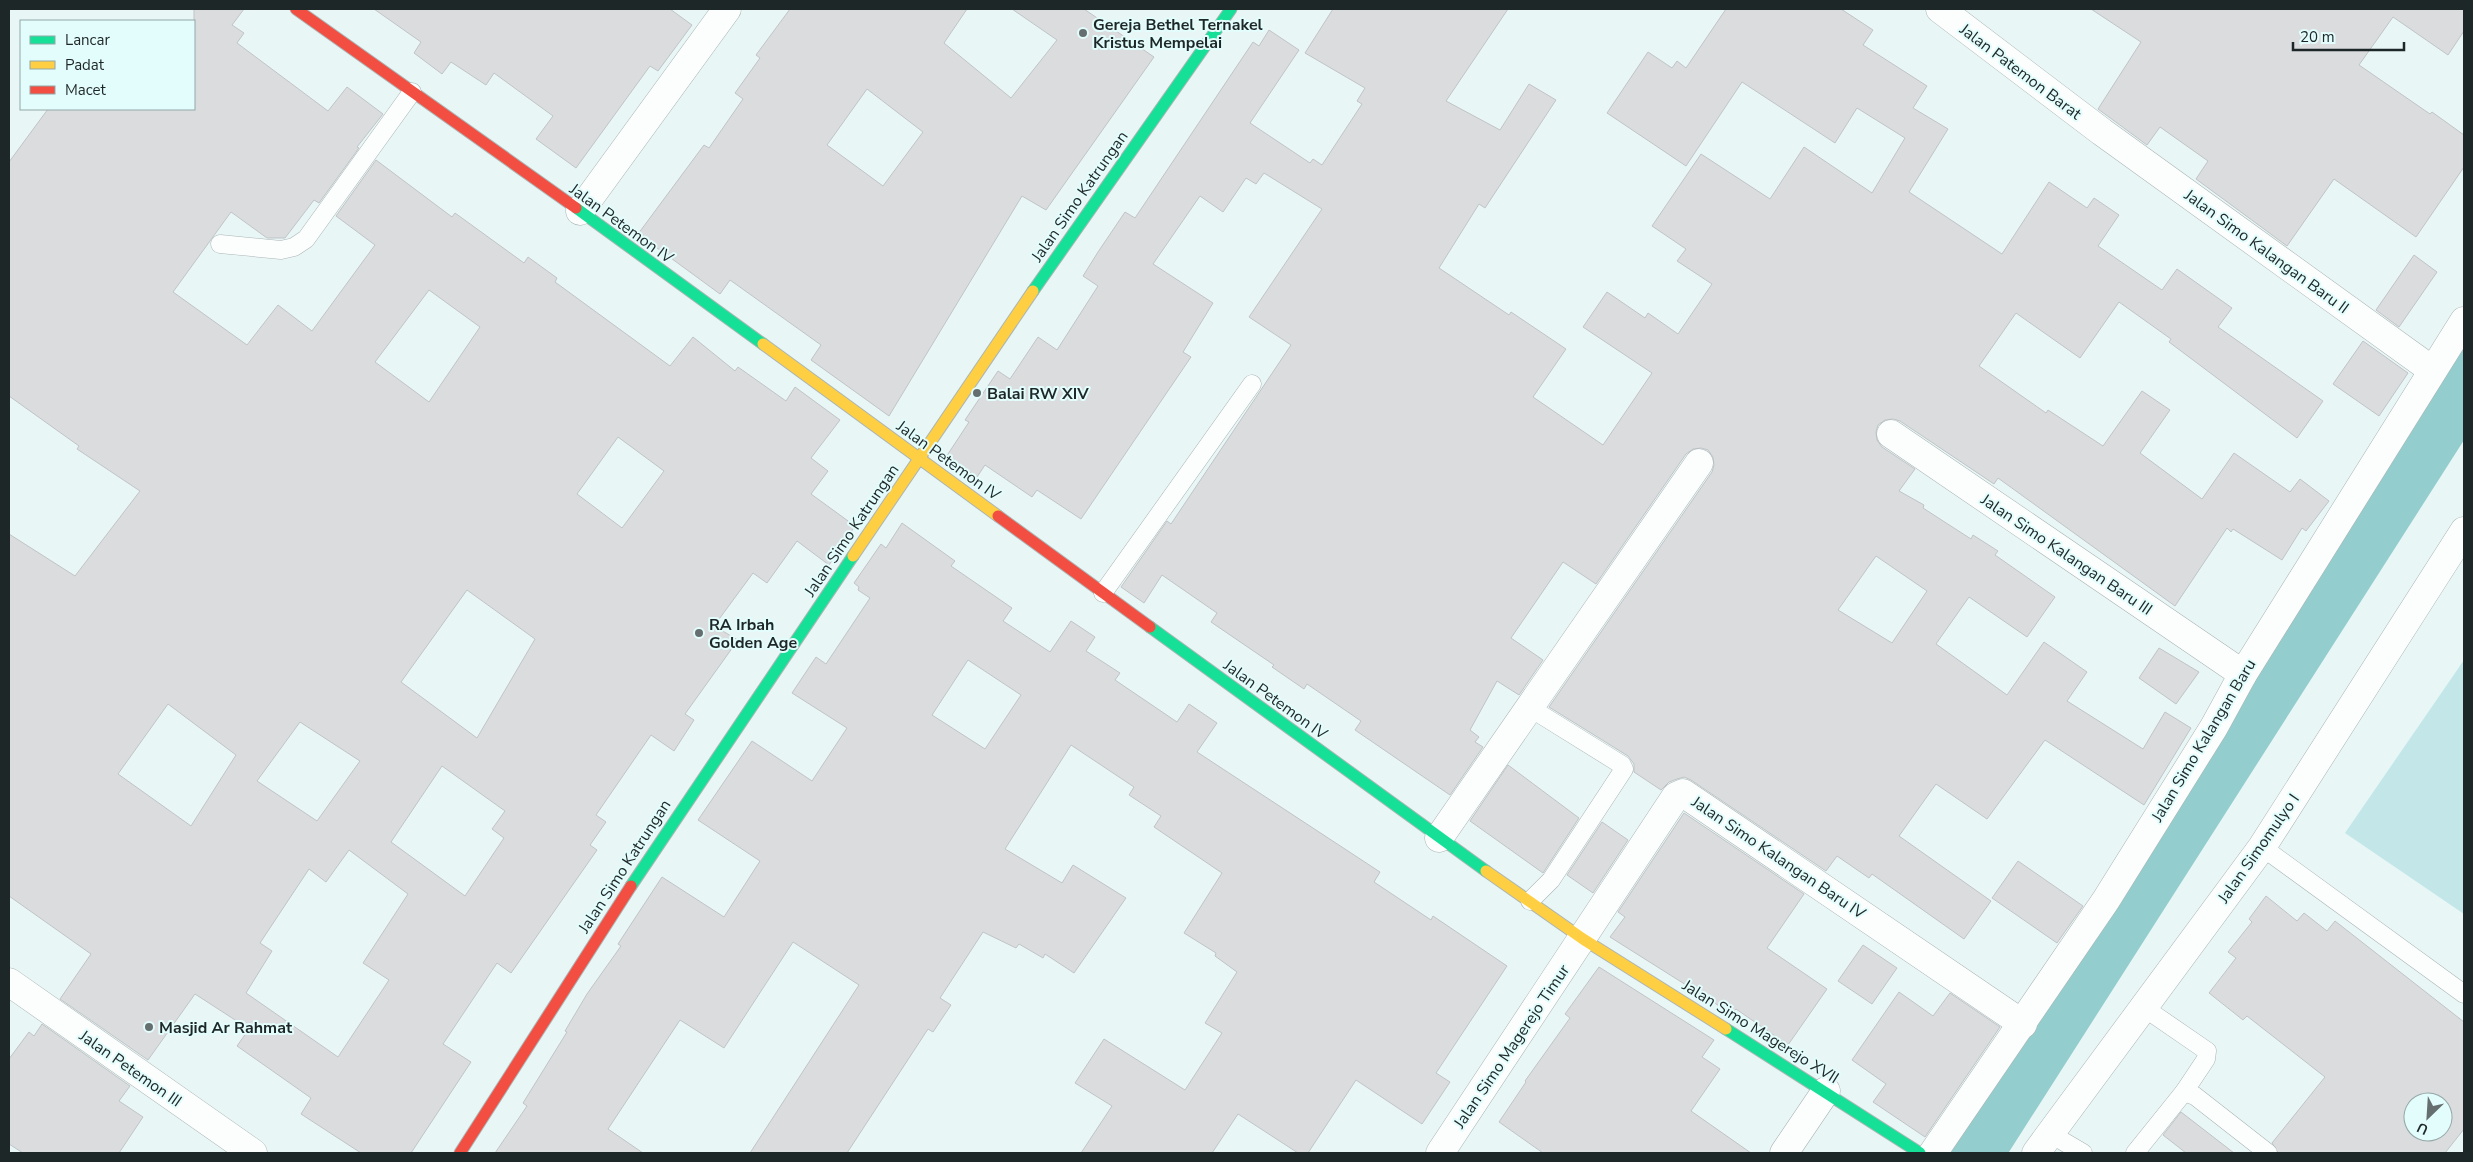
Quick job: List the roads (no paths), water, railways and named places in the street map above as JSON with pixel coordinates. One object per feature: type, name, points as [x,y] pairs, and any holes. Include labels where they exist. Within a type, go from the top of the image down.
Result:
[{"type":"street","name":"Jalan Petemon IV","points":[[296,9],[580,211],[1439,838],[1582,939]]},
{"type":"street","points":[[580,211],[726,9]]},
{"type":"street","name":"Jalan Simo Katrungan","points":[[460,1153],[620,900],[1042,276],[1231,9]]},
{"type":"street","name":"Jalan Patemon Barat","points":[[1940,9],[2102,132]]},
{"type":"street","name":"Jalan Simo Kalangan Baru II","points":[[2102,132],[2432,370]]},
{"type":"street","name":"Jalan Simo Kalangan Baru","points":[[1932,1153],[2023,1024],[2106,900],[2214,727],[2242,674],[2464,320]]},
{"type":"street","name":"Jalan Simo Kalangan Baru III","points":[[1891,434],[2242,674]]},
{"type":"street","points":[[1439,838],[1699,463]]},
{"type":"street","name":"Jalan Simomulyo I","points":[[2042,1143],[2262,846],[2464,531]]},
{"type":"street","name":"Jalan Simo Kalangan Baru IV","points":[[1582,939],[1676,796],[1683,793],[2023,1024]]},
{"type":"street","name":"Jalan Simo Magerejo XVII","points":[[1582,939],[1826,1091],[1920,1153]]},
{"type":"street","name":"Jalan Simo Magerejo Timur","points":[[1440,1153],[1582,939]]},
{"type":"street","name":"Jalan Petemon III","points":[[9,982],[253,1153]]},
{"type":"street","points":[[1784,1153],[1826,1091]]},
{"type":"lane","points":[[220,244],[281,250],[294,248],[306,239],[412,92]]},
{"type":"lane","points":[[1103,593],[1252,384]]},
{"type":"lane","points":[[1530,902],[1551,880],[1624,769],[1622,765],[1540,714]]},
{"type":"lane","points":[[2262,846],[2464,994]]},
{"type":"lane","points":[[2136,1153],[2184,1092],[2206,1059],[2207,1051],[2143,1007]]},
{"type":"lane","points":[[2184,1092],[2195,1096],[2268,1153]]},
{"type":"lane","points":[[2042,1143],[2083,1153]]},
{"type":"waterway","points":[[1968,1153],[2464,377]]},
{"type":"place","name":"Gereja Bethel Ternakel Kristus Mempelai","points":[[1083,33]]},
{"type":"place","name":"Balai RW XIV","points":[[977,393]]},
{"type":"place","name":"RA Irbah Golden Age","points":[[699,633]]},
{"type":"place","name":"Masjid Ar Rahmat","points":[[149,1027]]}]
